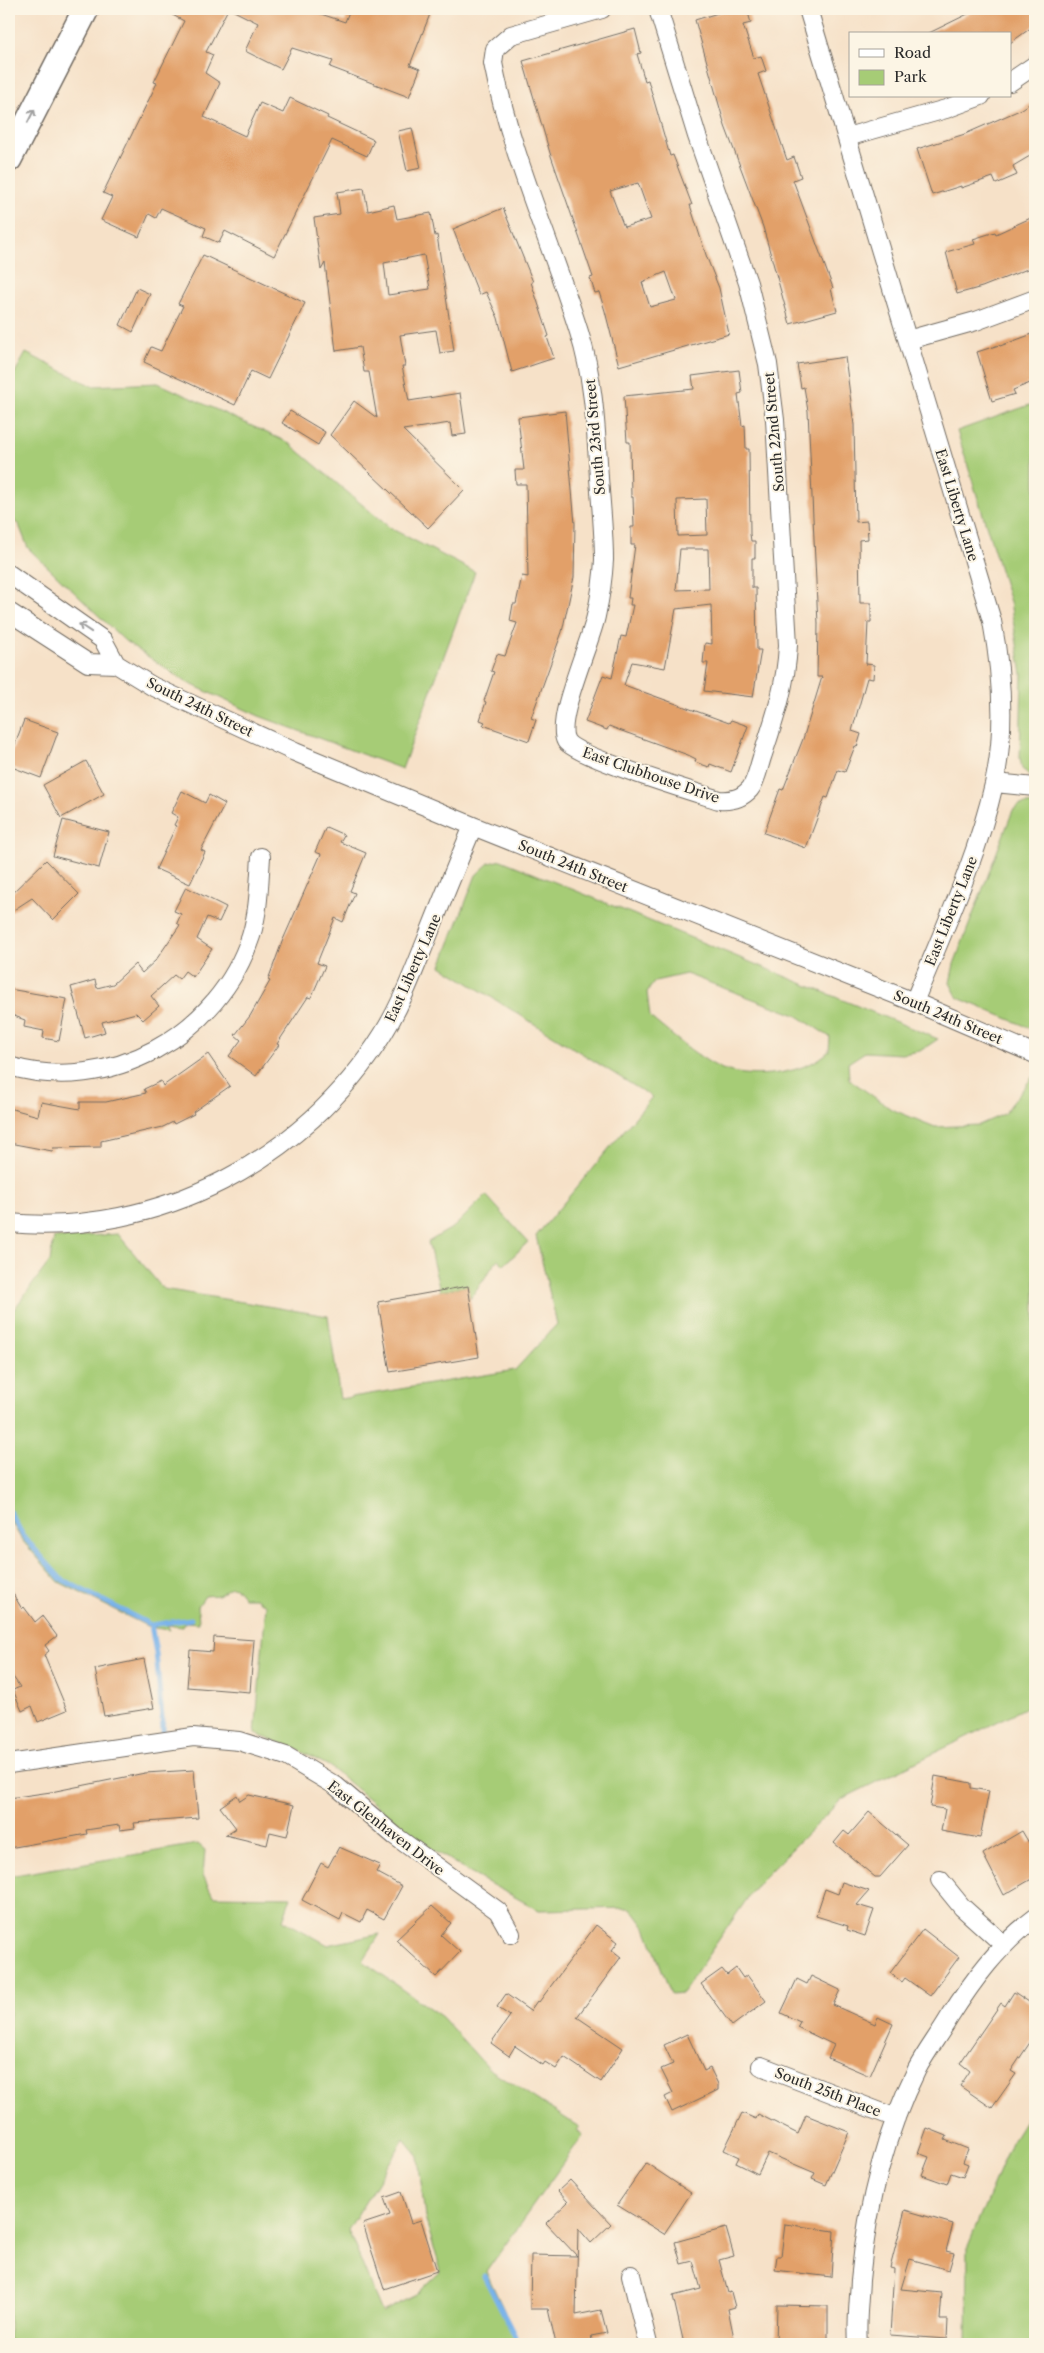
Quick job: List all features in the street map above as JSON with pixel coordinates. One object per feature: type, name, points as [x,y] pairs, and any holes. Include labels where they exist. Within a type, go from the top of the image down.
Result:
[{"type":"highway","points":[[9,160],[86,9]]},
{"type":"street","name":"South 23rd Street","points":[[566,743],[562,731],[565,711],[596,618],[604,562],[595,417],[582,341],[531,199],[493,63],[495,49],[510,36],[602,9]]},
{"type":"street","name":"South 22nd Street","points":[[658,9],[697,136],[748,284],[768,364],[776,420],[788,644],[787,670],[782,698],[751,788],[737,800]]},
{"type":"street","name":"East Liberty Lane","points":[[808,9],[992,621],[996,642],[1001,693],[995,783],[978,841],[914,1002]]},
{"type":"street","points":[[1012,81],[1035,65]]},
{"type":"street","points":[[847,137],[975,98]]},
{"type":"street","points":[[908,340],[954,328],[1035,299]]},
{"type":"street","points":[[9,574],[103,640],[116,664]]},
{"type":"street","name":"South 24th Street","points":[[9,612],[88,663],[116,664],[152,686],[222,720],[473,826],[914,1002],[1035,1054]]},
{"type":"street","name":"East Clubhouse Drive","points":[[566,743],[588,755],[709,797],[719,800],[737,800]]},
{"type":"street","points":[[995,783],[1035,787]]},
{"type":"street","name":"East Liberty Lane","points":[[9,1223],[56,1224],[99,1220],[171,1203],[230,1178],[279,1147],[306,1125],[350,1081],[383,1034],[395,1013],[473,826]]},
{"type":"street","points":[[9,1066],[52,1074],[97,1071],[148,1054],[188,1030],[220,997],[244,955],[258,910],[261,857]]},
{"type":"street","name":"East Glenhaven Drive","points":[[9,1764],[193,1736],[239,1741],[286,1756],[336,1786],[395,1836],[498,1911],[511,1934]]},
{"type":"street","points":[[940,1880],[962,1907],[1003,1944]]},
{"type":"street","points":[[858,2344],[856,2324],[864,2236],[874,2190],[896,2118],[918,2068],[968,1989],[1003,1944],[1035,1918]]},
{"type":"street","name":"South 25th Place","points":[[761,2066],[896,2118]]},
{"type":"street","points":[[631,2275],[648,2344]]},
{"type":"green space","points":[[26,353],[92,386],[158,383],[289,443],[390,528],[475,572],[402,769],[259,716],[186,682],[125,641],[28,548],[19,525],[9,517],[9,383]]},
{"type":"green space","points":[[1035,403],[1035,775],[1030,775],[1022,769],[1020,758],[1022,674],[1010,602],[957,431]]},
{"type":"green space","points":[[1035,803],[1035,1030],[958,998],[950,983],[954,964],[1013,810],[1020,805]]},
{"type":"green space","points":[[501,860],[938,1039],[920,1051],[902,1054],[865,1052],[848,1063],[849,1079],[891,1109],[935,1127],[979,1125],[1004,1114],[1033,1076],[1035,1076],[1035,1703],[842,1799],[758,1883],[682,1993],[671,1994],[647,1930],[631,1908],[539,1910],[468,1872],[413,1836],[329,1766],[294,1748],[255,1734],[266,1605],[255,1598],[244,1598],[233,1587],[218,1595],[205,1596],[198,1606],[199,1623],[185,1622],[183,1627],[167,1625],[170,1630],[149,1627],[59,1582],[22,1540],[9,1518],[9,1316],[50,1261],[54,1238],[118,1234],[163,1289],[328,1316],[340,1399],[515,1370],[557,1324],[536,1236],[652,1097],[441,966],[476,875],[489,863]],"holes":[[[686,974],[796,1015],[830,1037],[829,1051],[819,1059],[794,1070],[765,1074],[737,1073],[717,1067],[707,1061],[650,1017],[647,992],[655,981]]]},
{"type":"green space","points":[[486,1195],[528,1242],[504,1265],[498,1259],[470,1299],[468,1286],[440,1291],[428,1242],[455,1226]]},
{"type":"green space","points":[[198,1844],[205,1850],[203,1875],[213,1896],[291,1897],[283,1920],[328,1945],[380,1934],[363,1961],[442,2017],[488,2068],[579,2127],[576,2130],[583,2135],[486,2272],[520,2344],[23,2344],[9,2340],[9,1876]],"holes":[[[404,2139],[418,2156],[425,2218],[441,2271],[416,2295],[382,2312],[348,2230]]]},
{"type":"green space","points":[[1035,2104],[1035,2344],[967,2344],[968,2246],[1011,2142]]},
{"type":"building","points":[[161,9],[228,9],[206,52],[213,55],[205,73],[220,83],[204,117],[245,136],[260,103],[283,113],[290,98],[374,140],[367,156],[332,140],[274,256],[225,231],[219,243],[203,236],[206,228],[161,208],[156,218],[149,214],[139,237],[101,220],[112,197],[103,193],[157,83],[154,82],[184,21]]},
{"type":"building","points":[[230,9],[306,9],[345,22],[350,9],[432,9],[410,65],[420,69],[409,97],[330,67],[333,61],[292,48],[281,69],[245,51],[258,23]]},
{"type":"building","points":[[731,9],[747,9],[751,23],[743,25],[754,58],[761,56],[766,71],[758,74],[787,160],[794,157],[801,177],[793,180],[833,288],[831,289],[837,311],[790,324],[763,227],[725,126],[695,20]]},
{"type":"building","points":[[978,9],[1035,9],[1035,25],[1012,42],[1012,32],[931,32]]},
{"type":"building","points":[[635,29],[641,53],[637,54],[645,81],[648,80],[670,156],[673,155],[692,205],[690,205],[707,258],[719,288],[729,334],[619,366],[605,311],[599,292],[595,293],[590,278],[593,277],[550,153],[523,61]],"holes":[[[638,183],[651,219],[624,227],[610,191]],[[666,272],[676,300],[650,307],[642,282]]]},
{"type":"building","points":[[1035,100],[1035,153],[1013,166],[1017,175],[996,184],[993,177],[932,195],[917,149],[965,134],[1022,109]]},
{"type":"building","points":[[412,128],[421,168],[407,171],[398,131]]},
{"type":"building","points":[[364,188],[368,211],[394,205],[397,219],[431,213],[435,236],[437,235],[454,351],[440,353],[436,330],[400,335],[405,366],[402,366],[409,401],[460,393],[466,434],[452,436],[450,423],[403,430],[464,490],[428,528],[330,435],[354,401],[377,418],[369,372],[364,372],[360,347],[336,351],[325,263],[321,270],[314,218],[340,214],[337,192]],"holes":[[[424,255],[430,289],[388,295],[384,263]]]},
{"type":"building","points":[[503,208],[533,282],[531,282],[549,336],[547,337],[554,358],[512,372],[498,318],[486,292],[479,295],[453,229]]},
{"type":"building","points":[[1035,216],[1035,266],[982,287],[957,294],[946,252],[975,244],[973,239],[995,232],[996,234]]},
{"type":"building","points":[[203,255],[305,303],[268,379],[251,371],[235,405],[144,362],[151,347],[161,351],[183,306],[178,304]]},
{"type":"building","points":[[137,288],[150,294],[133,332],[120,325]]},
{"type":"building","points":[[1035,333],[1035,381],[1013,390],[1015,394],[992,401],[977,352]]},
{"type":"building","points":[[845,357],[854,425],[856,522],[867,521],[868,539],[859,540],[860,603],[871,603],[871,622],[868,622],[866,664],[874,665],[873,679],[867,678],[852,731],[861,734],[857,747],[855,746],[845,772],[838,770],[828,798],[825,797],[806,848],[764,833],[780,789],[783,790],[803,739],[822,677],[817,677],[818,624],[808,411],[804,387],[801,388],[797,364]]},
{"type":"building","points":[[739,370],[742,393],[738,394],[742,426],[745,425],[746,449],[749,449],[750,534],[751,541],[755,541],[755,558],[752,558],[752,588],[756,588],[757,650],[761,650],[753,697],[704,691],[708,663],[703,663],[705,643],[712,644],[711,605],[676,609],[665,668],[632,662],[624,685],[729,723],[731,720],[748,726],[731,772],[710,764],[709,767],[695,762],[696,759],[688,755],[609,726],[607,730],[585,722],[603,675],[612,678],[621,636],[626,637],[633,605],[630,605],[631,598],[628,598],[635,545],[631,545],[631,527],[634,527],[633,497],[631,497],[630,442],[627,442],[624,396],[694,389],[692,376]],"holes":[[[706,499],[707,535],[678,536],[677,500]],[[680,549],[708,549],[709,589],[676,590]]]},
{"type":"building","points":[[290,411],[325,432],[318,445],[282,423]]},
{"type":"building","points":[[565,411],[575,524],[574,577],[562,632],[531,718],[536,720],[529,741],[483,725],[485,722],[480,720],[494,672],[491,671],[497,654],[505,656],[517,623],[510,621],[522,576],[528,577],[526,484],[516,484],[515,470],[524,470],[518,417]]},
{"type":"building","points":[[24,720],[58,732],[41,778],[9,766],[9,760]]},
{"type":"building","points":[[86,761],[104,794],[61,818],[43,785]]},
{"type":"building","points":[[182,791],[205,803],[209,795],[225,804],[201,850],[205,852],[190,884],[156,869],[176,826],[174,825],[178,817],[171,813]]},
{"type":"building","points":[[63,820],[109,832],[99,868],[53,856]]},
{"type":"building","points":[[326,827],[344,835],[340,842],[366,853],[350,891],[355,893],[343,922],[335,918],[317,963],[325,966],[311,998],[308,997],[277,1044],[279,1045],[256,1076],[229,1056],[241,1040],[235,1035],[250,1016],[270,981],[268,980],[282,942],[321,854],[315,852]]},
{"type":"building","points":[[46,860],[79,894],[53,920],[32,898],[9,913],[9,896]]},
{"type":"building","points":[[186,887],[226,907],[219,922],[207,917],[197,939],[212,949],[193,977],[185,971],[179,979],[174,975],[151,996],[159,1006],[143,1020],[136,1013],[102,1022],[105,1032],[85,1038],[71,987],[95,980],[97,988],[113,984],[135,964],[142,973],[156,960],[180,925],[177,923],[181,914],[174,911]]},
{"type":"building","points":[[9,989],[67,999],[59,1041],[43,1038],[44,1031],[24,1027],[25,1020],[9,1014]]},
{"type":"building","points":[[208,1054],[230,1086],[193,1112],[194,1114],[174,1124],[173,1122],[163,1127],[101,1141],[101,1147],[53,1148],[52,1151],[9,1143],[9,1108],[38,1116],[41,1102],[80,1109],[80,1102],[106,1102],[146,1093],[144,1089],[161,1081],[163,1086]]},
{"type":"building","points":[[468,1286],[479,1357],[390,1372],[378,1302]]},
{"type":"building","points":[[9,1587],[22,1609],[24,1607],[35,1622],[42,1616],[57,1636],[45,1645],[49,1651],[44,1655],[67,1710],[38,1722],[32,1706],[22,1711],[13,1690],[20,1687],[9,1671]]},
{"type":"building","points":[[214,1637],[254,1640],[250,1692],[187,1687],[190,1650],[213,1652]]},
{"type":"building","points":[[144,1659],[154,1708],[104,1716],[95,1669]]},
{"type":"building","points":[[194,1770],[198,1818],[134,1823],[135,1828],[120,1830],[119,1825],[86,1830],[87,1834],[9,1848],[9,1798],[51,1792],[145,1773]]},
{"type":"building","points":[[935,1776],[971,1783],[971,1788],[989,1791],[980,1838],[941,1831],[945,1809],[930,1807]]},
{"type":"building","points":[[237,1795],[240,1801],[249,1795],[294,1805],[287,1836],[270,1832],[267,1845],[225,1835],[236,1828],[220,1807]]},
{"type":"building","points":[[869,1812],[908,1845],[880,1877],[875,1877],[834,1843],[844,1831],[849,1835]]},
{"type":"building","points":[[1022,1831],[1029,1843],[1035,1839],[1035,1877],[1004,1895],[983,1854]]},
{"type":"building","points":[[339,1847],[380,1865],[376,1872],[402,1886],[384,1919],[367,1910],[361,1922],[343,1913],[340,1920],[302,1900],[321,1863],[328,1867]]},
{"type":"building","points":[[842,1882],[869,1891],[857,1905],[874,1910],[865,1936],[847,1930],[848,1926],[816,1916],[825,1889],[838,1894]]},
{"type":"building","points":[[432,1906],[451,1923],[441,1935],[460,1952],[436,1977],[396,1940]]},
{"type":"building","points":[[596,1925],[618,1942],[612,1950],[621,1957],[577,2017],[623,2048],[601,2082],[564,2057],[556,2069],[545,2062],[543,2065],[515,2046],[509,2056],[491,2043],[510,2016],[497,2007],[506,1994],[530,2011],[537,2001],[539,2002]]},
{"type":"building","points":[[923,1929],[959,1957],[930,1996],[905,1978],[902,1982],[890,1973]]},
{"type":"building","points":[[736,1968],[743,1978],[747,1975],[766,2001],[732,2026],[701,1984],[722,1969],[727,1975]]},
{"type":"building","points":[[811,1976],[840,1990],[833,2005],[875,2024],[878,2017],[893,2024],[870,2076],[828,2058],[834,2045],[797,2027],[800,2022],[781,2013],[797,1979],[807,1984]]},
{"type":"building","points":[[1014,1992],[1035,2006],[1035,2035],[1011,2071],[1016,2074],[992,2108],[960,2086],[970,2071],[960,2063],[1001,2003],[1005,2006]]},
{"type":"building","points":[[687,2034],[704,2071],[710,2068],[718,2084],[718,2090],[672,2112],[665,2097],[673,2093],[661,2069],[673,2064],[664,2045]]},
{"type":"building","points":[[742,2113],[756,2119],[758,2114],[798,2134],[806,2115],[849,2132],[826,2185],[812,2179],[815,2173],[768,2153],[758,2174],[736,2163],[739,2157],[724,2150]]},
{"type":"building","points":[[927,2128],[947,2136],[945,2140],[968,2149],[963,2162],[968,2164],[963,2177],[951,2173],[947,2184],[922,2175],[929,2157],[918,2153]]},
{"type":"building","points":[[646,2163],[691,2193],[664,2234],[617,2205]]},
{"type":"building","points":[[570,2180],[611,2224],[591,2243],[578,2228],[576,2315],[601,2310],[607,2333],[591,2336],[593,2344],[556,2344],[548,2309],[530,2309],[531,2255],[577,2256],[546,2223],[568,2202],[558,2191]]},
{"type":"building","points":[[401,2192],[411,2223],[421,2220],[437,2271],[384,2289],[363,2224],[390,2215],[384,2198]]},
{"type":"building","points":[[905,2210],[953,2224],[946,2251],[954,2253],[949,2270],[910,2259],[901,2289],[942,2293],[940,2320],[948,2320],[947,2339],[890,2335],[894,2269],[890,2268]]},
{"type":"building","points":[[785,2224],[834,2231],[831,2277],[775,2270],[777,2256],[781,2256]]},
{"type":"building","points":[[726,2228],[734,2256],[719,2260],[728,2293],[731,2292],[735,2307],[728,2309],[734,2338],[709,2344],[684,2344],[673,2296],[701,2289],[693,2261],[681,2264],[675,2242]]},
{"type":"building","points":[[777,2305],[828,2306],[828,2344],[776,2344]]},
{"type":"waterway","points":[[9,1511],[24,1537],[61,1579],[151,1625],[156,1653],[164,1739]]},
{"type":"waterway","points":[[151,1625],[191,1619]]},
{"type":"waterway","points":[[484,2276],[519,2344]]}]
